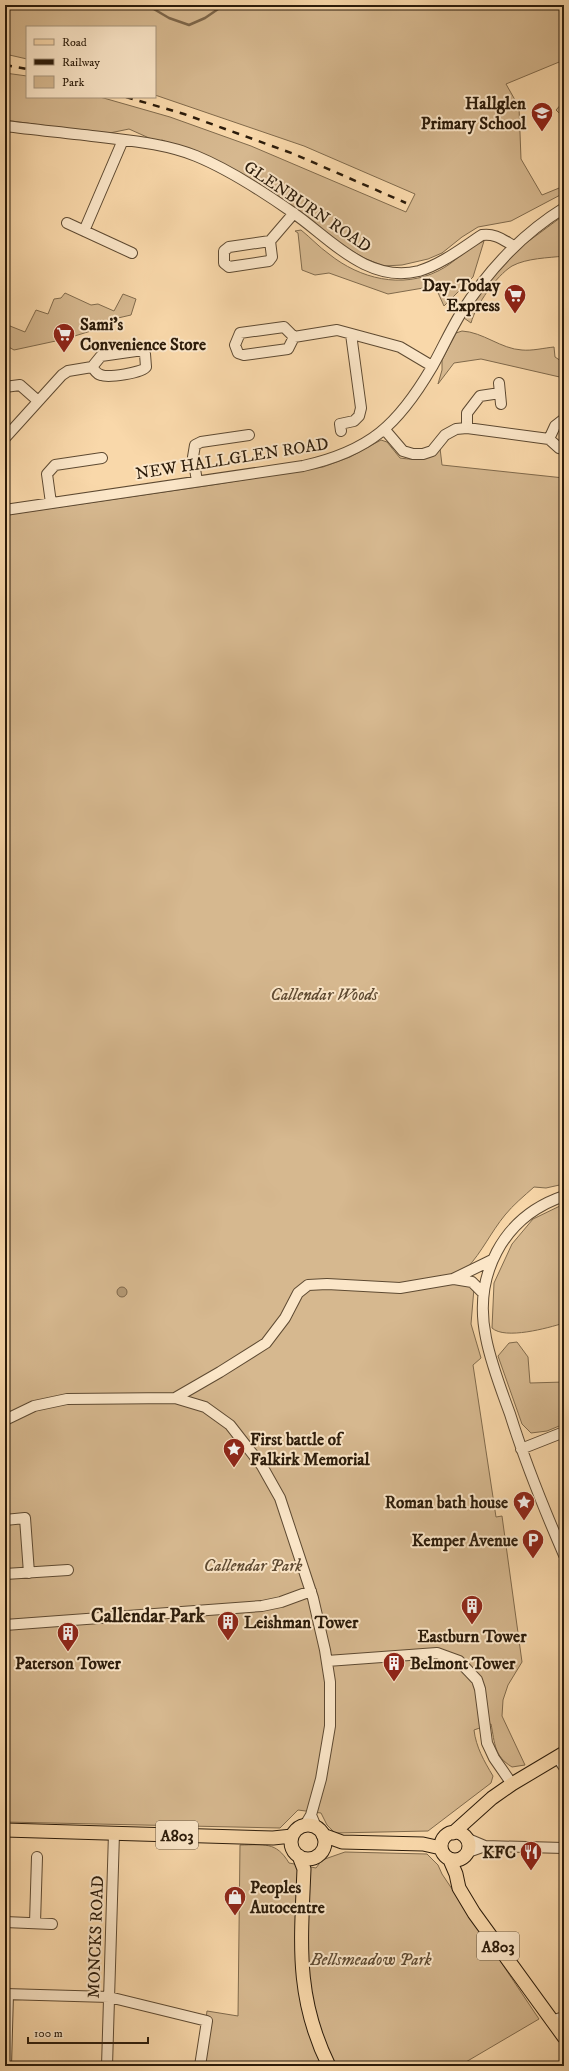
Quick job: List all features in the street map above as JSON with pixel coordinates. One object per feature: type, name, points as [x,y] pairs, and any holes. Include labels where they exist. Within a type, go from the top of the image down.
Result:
[{"type":"main road","points":[[460,1857],[444,1855],[455,1836],[492,1798],[512,1784],[562,1759]]},
{"type":"main road","points":[[329,2066],[313,2030],[303,1990],[301,1972],[304,1869],[294,1846],[297,1829],[314,1826],[342,1842],[422,1844],[455,1836]]},
{"type":"main road","points":[[304,1869],[316,1856],[324,1844],[314,1826]]},
{"type":"main road","name":"A803","points":[[5,1830],[273,1838],[316,1856]]},
{"type":"main road","name":"A803","points":[[455,1836],[468,1842],[460,1857],[456,1874],[459,1888],[474,1913],[564,2038]]},
{"type":"main road","points":[[316,1856],[342,1842]]},
{"type":"street","name":"GLENBURN ROAD","points":[[5,126],[158,145],[196,156],[245,180],[294,213],[355,259],[376,270],[390,272],[418,271],[439,262],[482,235],[493,234],[514,246]]},
{"type":"street","points":[[84,231],[123,140]]},
{"type":"street","name":"NEW HALLGLEN ROAD","points":[[5,510],[303,466],[329,460],[359,447],[385,430],[400,415],[432,366],[461,313],[478,289],[514,246],[551,216],[564,208]]},
{"type":"street","points":[[270,241],[272,257],[269,261],[229,267],[224,264],[224,251],[229,247],[270,241],[294,213]]},
{"type":"street","points":[[67,223],[132,254]]},
{"type":"street","points":[[284,327],[294,337],[288,349],[244,355],[238,353],[235,346],[240,333],[284,327]]},
{"type":"street","points":[[294,337],[337,330],[400,347],[432,366]]},
{"type":"street","points":[[341,431],[340,424],[354,421],[359,416],[361,408],[351,334]]},
{"type":"street","points":[[5,438],[37,400],[68,371],[92,366],[100,356],[136,351],[141,351],[145,354],[146,367],[140,372],[103,376],[97,374],[92,366]]},
{"type":"street","points":[[5,387],[20,385],[37,400]]},
{"type":"street","points":[[467,428],[468,413],[480,396],[499,388],[501,404]]},
{"type":"street","points":[[549,439],[555,426],[564,419]]},
{"type":"street","points":[[385,430],[403,451],[413,454],[423,454],[432,450],[445,435],[456,429],[467,428],[549,439],[559,448],[564,449]]},
{"type":"street","points":[[197,481],[193,458],[195,445],[201,442],[249,435]]},
{"type":"street","points":[[51,503],[47,474],[55,465],[102,458]]},
{"type":"street","points":[[564,1196],[543,1205],[527,1215],[505,1238],[492,1260],[483,1293],[482,1313],[486,1340],[521,1449],[564,1556]]},
{"type":"street","points":[[175,1398],[266,1343],[285,1318],[298,1293],[308,1285],[327,1284],[400,1288],[453,1279],[492,1260]]},
{"type":"street","points":[[453,1279],[472,1282],[483,1293]]},
{"type":"street","points":[[5,1420],[34,1406],[67,1399],[175,1398],[205,1407],[230,1425],[262,1466],[280,1498],[311,1591],[327,1661],[330,1726],[314,1826]]},
{"type":"street","points":[[521,1449],[564,1432]]},
{"type":"street","points":[[5,1520],[25,1518],[29,1573]]},
{"type":"street","points":[[5,1574],[68,1570]]},
{"type":"street","points":[[5,1625],[262,1606],[281,1602],[311,1591]]},
{"type":"street","points":[[327,1661],[438,1653],[459,1661],[477,1680],[480,1689],[487,1743],[490,1752],[512,1784]]},
{"type":"street","name":"MONCKS ROAD","points":[[107,2066],[114,1833]]},
{"type":"street","points":[[455,1836],[485,1846],[564,1848]]},
{"type":"street","points":[[460,1857],[485,1846]]},
{"type":"street","points":[[35,1923],[37,1857]]},
{"type":"street","points":[[5,1922],[52,1924]]},
{"type":"street","points":[[6,2066],[7,1994],[109,1997],[206,2020],[200,2066]]},
{"type":"street","points":[[551,2021],[564,2016]]},
{"type":"green space","points":[[5,5],[564,5],[564,60],[506,84],[519,107],[521,159],[542,195],[564,186],[564,193],[511,221],[478,227],[462,237],[442,253],[428,259],[402,265],[384,266],[366,259],[347,248],[215,162],[162,140],[158,142],[129,129],[105,134],[5,120],[5,73],[26,76],[26,98],[104,98],[170,117],[251,146],[406,212],[415,194],[304,146],[156,95],[156,26],[26,26],[26,59],[5,54]]},
{"type":"green space","points":[[564,101],[564,118],[556,110]]},
{"type":"green space","points":[[564,215],[564,256],[531,260],[512,266],[493,284],[487,292],[477,308],[471,323],[464,318],[481,289],[518,249]]},
{"type":"green space","points":[[301,230],[325,251],[341,263],[354,270],[382,279],[396,280],[424,276],[438,271],[450,264],[472,247],[484,241],[473,277],[444,306],[435,286],[388,294],[329,273],[315,275],[302,270],[298,233],[295,231]]},
{"type":"green space","points":[[65,293],[91,305],[98,304],[114,311],[123,294],[136,299],[131,315],[118,318],[94,330],[65,339],[14,350],[5,345],[5,324],[25,332],[36,310],[48,314],[54,299],[61,298]]},
{"type":"green space","points":[[462,331],[477,334],[514,349],[530,350],[554,347],[555,357],[564,363],[564,378],[481,359],[454,363],[438,384],[442,370],[442,360],[456,333]]},
{"type":"green space","name":"Callendar Woods","points":[[381,440],[387,442],[400,458],[421,458],[440,448],[442,465],[564,478],[564,1184],[546,1188],[534,1187],[505,1215],[467,1268],[474,1288],[471,1324],[481,1358],[473,1365],[496,1517],[502,1516],[522,1662],[508,1685],[503,1700],[502,1716],[525,1765],[512,1767],[498,1754],[491,1724],[474,1730],[479,1748],[493,1776],[491,1783],[428,1831],[335,1833],[327,1825],[321,1813],[298,1810],[280,1828],[5,1822],[5,515],[212,485],[323,467],[350,457]]},
{"type":"green space","points":[[564,1204],[564,1247],[562,1248],[564,1253],[562,1276],[564,1276],[564,1323],[548,1328],[516,1333],[506,1333],[492,1328],[494,1283],[512,1244],[533,1219]]},
{"type":"green space","points":[[517,1342],[528,1357],[530,1383],[564,1382],[564,1424],[547,1431],[531,1433],[522,1424],[498,1356],[509,1343]]},
{"type":"green space","name":"Bellsmeadow Park","points":[[240,1845],[269,1846],[279,1851],[289,1863],[316,1868],[322,1860],[345,1852],[427,1854],[438,1865],[442,1874],[539,2019],[459,2066],[200,2066],[207,2011],[238,2016]]},
{"type":"shaded area","points":[[120,1287],[124,1287],[126,1288],[126,1296],[120,1297],[117,1294],[117,1290]]},
{"type":"waterway","points":[[147,5],[169,18],[189,25],[205,18],[224,5]]},
{"type":"railway","points":[[5,65],[26,69]]},
{"type":"railway","points":[[129,98],[184,114],[294,154],[406,203]]},
{"type":"place","name":"Hallglen Primary School","points":[[542,132]]},
{"type":"place","name":"Day-Today Express","points":[[515,314]]},
{"type":"place","name":"Sami's Convenience Store","points":[[64,354]]},
{"type":"place","name":"First battle of Falkirk Memorial","points":[[234,1468]]},
{"type":"place","name":"Roman bath house","points":[[524,1522]]},
{"type":"place","name":"Kemper Avenue","points":[[533,1560]]},
{"type":"place","name":"Eastburn Tower","points":[[472,1626]]},
{"type":"place","name":"Leishman Tower","points":[[228,1642]]},
{"type":"place","name":"Paterson Tower","points":[[68,1652]]},
{"type":"place","name":"Belmont Tower","points":[[394,1682]]},
{"type":"place","name":"KFC","points":[[531,1872]]},
{"type":"place","name":"Peoples Autocentre","points":[[235,1916]]},
{"type":"district","name":"Callendar Park","points":[[148,1615]]}]
